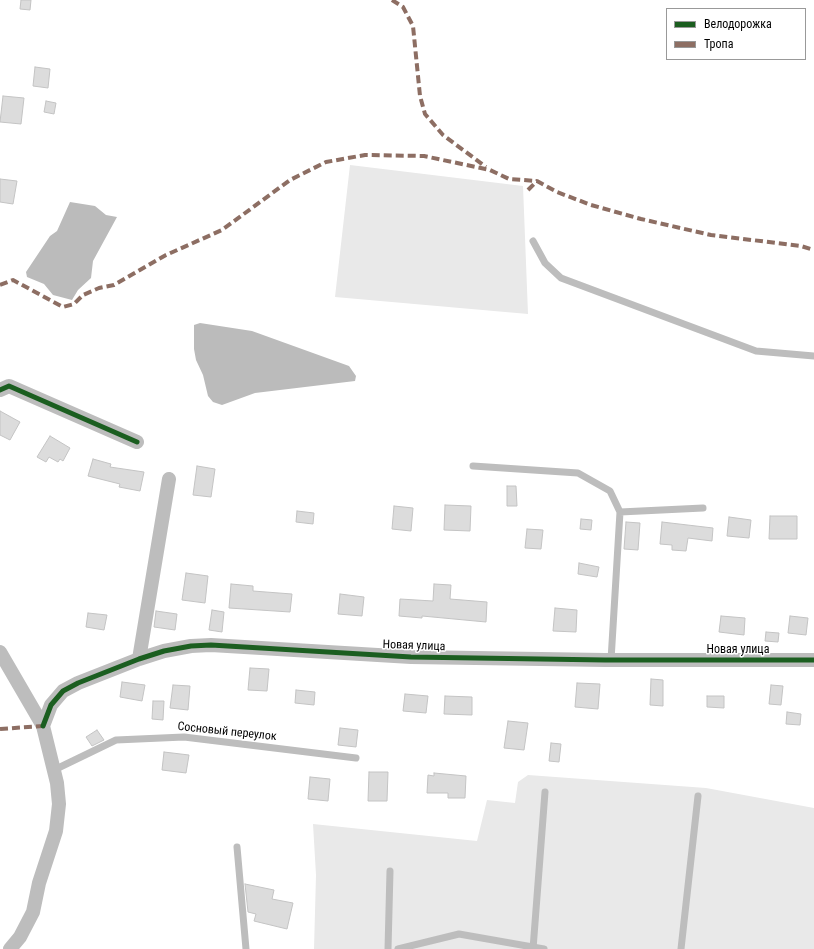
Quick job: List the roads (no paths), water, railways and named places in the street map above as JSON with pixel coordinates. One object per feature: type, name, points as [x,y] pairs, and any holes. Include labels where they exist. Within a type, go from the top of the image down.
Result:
[{"type":"street","points":[[0,390],[9,386],[137,442]]},
{"type":"street","points":[[139,659],[169,479]]},
{"type":"street","name":"Новая улица","points":[[43,726],[51,705],[63,691],[78,683],[139,659],[164,651],[191,646],[411,657],[611,660],[814,660]]},
{"type":"street","points":[[0,652],[43,726],[54,770],[59,804],[56,831],[33,912],[20,937],[10,949]]},
{"type":"lane","points":[[533,241],[544,263],[561,278],[756,351],[814,356]]},
{"type":"lane","points":[[473,466],[578,472],[610,491],[620,512],[611,660]]},
{"type":"lane","points":[[620,512],[703,508]]},
{"type":"lane","name":"Сосновый переулок","points":[[54,770],[116,740],[184,737],[356,758]]},
{"type":"lane","points":[[533,948],[545,792]]},
{"type":"lane","points":[[681,949],[698,796]]},
{"type":"lane","points":[[237,847],[246,949]]},
{"type":"lane","points":[[388,949],[390,872]]},
{"type":"lane","points":[[398,949],[458,934],[544,949]]}]
